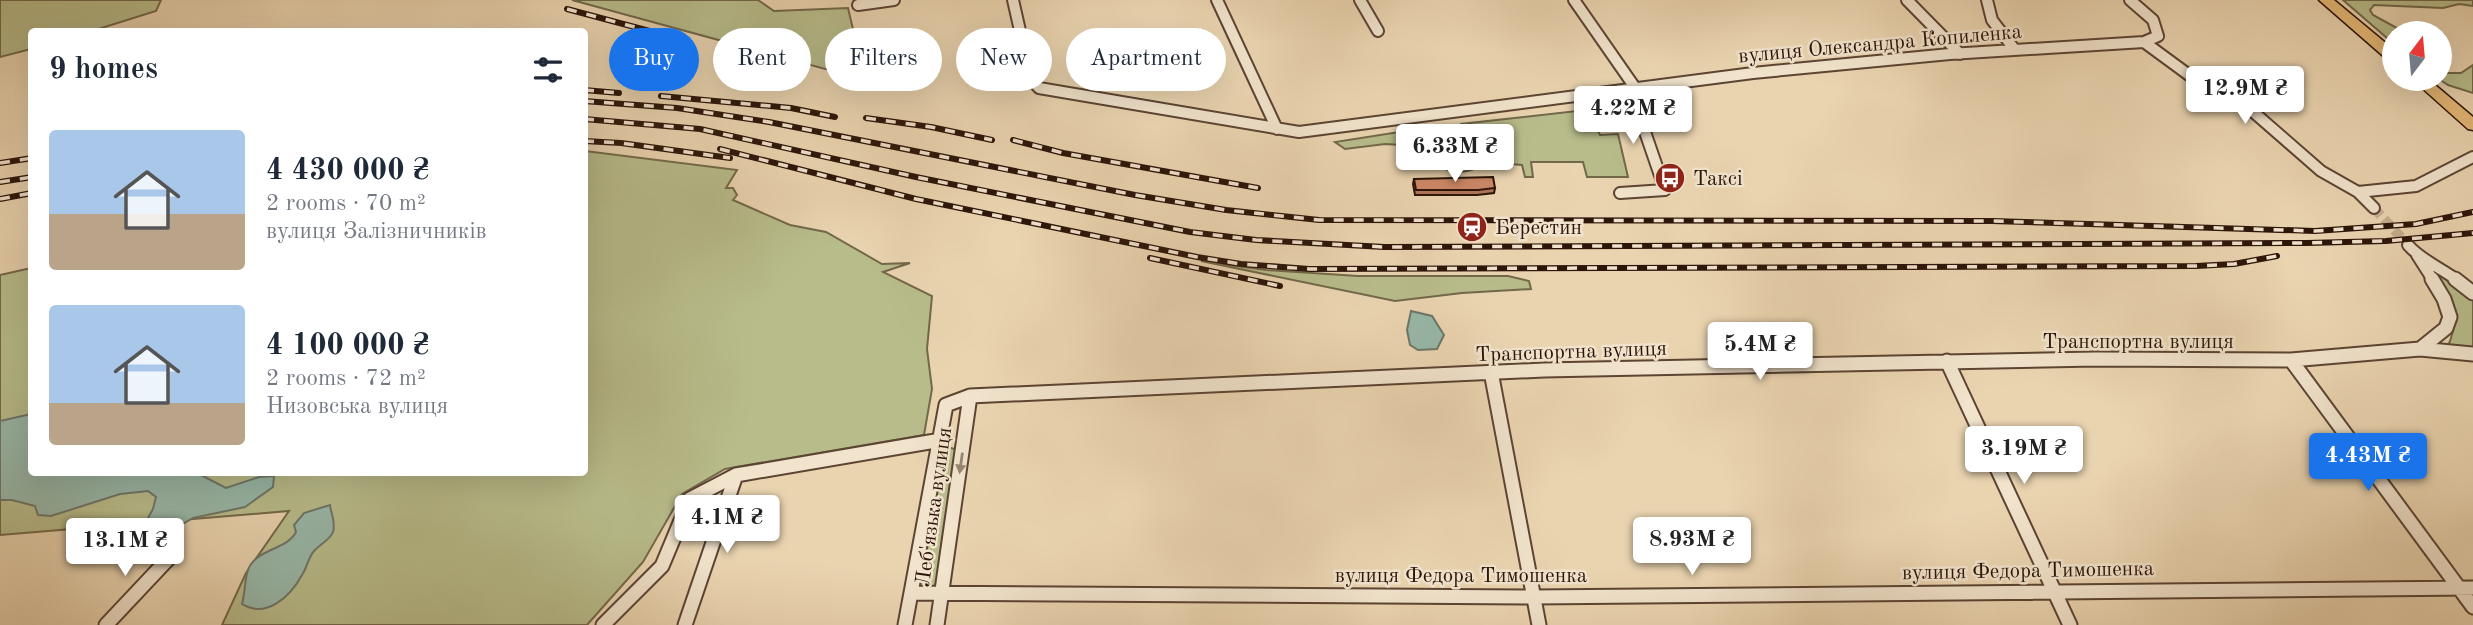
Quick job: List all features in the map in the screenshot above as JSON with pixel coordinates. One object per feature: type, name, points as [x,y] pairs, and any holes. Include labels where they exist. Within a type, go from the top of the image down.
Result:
[{"type":"highway","points":[[2326,0],[2382,48]]},
{"type":"highway","points":[[2433,91],[2473,125]]},
{"type":"street","points":[[858,5],[894,0]]},
{"type":"street","name":"вулиця Олександра Копиленка","points":[[1013,0],[1031,79],[1039,88],[1299,132],[1753,73],[2144,41]]},
{"type":"street","points":[[1217,0],[1277,129]]},
{"type":"street","points":[[1360,0],[1378,31]]},
{"type":"street","points":[[1574,0],[1636,89],[1644,129],[1665,190],[1620,193]]},
{"type":"street","points":[[1907,0],[1960,54]]},
{"type":"street","points":[[1987,0],[1992,20],[2015,50]]},
{"type":"street","points":[[2130,0],[2153,20],[2158,36],[2144,41]]},
{"type":"street","points":[[2144,41],[2193,78],[2235,96],[2321,171],[2358,192],[2374,208]]},
{"type":"street","points":[[2358,192],[2416,186],[2473,158]]},
{"type":"street","points":[[2408,244],[2444,299],[2450,317],[2446,328],[2420,349]]},
{"type":"street","points":[[2417,255],[2438,265],[2473,293]]},
{"type":"street","name":"Транспортна вулиця","points":[[946,405],[970,396],[1491,372],[1947,361],[2291,360],[2420,349],[2473,354]]},
{"type":"street","points":[[2291,360],[2466,588],[2473,607]]},
{"type":"street","points":[[1947,361],[2070,625]]},
{"type":"street","points":[[1491,372],[1539,625]]},
{"type":"street","name":"Леб'язька вулиця","points":[[937,625],[970,396]]},
{"type":"street","name":"Леб'язька вулиця","points":[[905,625],[946,405]]},
{"type":"street","points":[[603,625],[662,566],[690,499],[736,475],[941,440]]},
{"type":"street","points":[[685,625],[736,475]]},
{"type":"street","points":[[106,625],[170,557]]},
{"type":"street","name":"вулиця Федора Тимошенка","points":[[911,593],[1534,597],[2466,588]]},
{"type":"green space","points":[[0,0],[161,0],[156,11],[102,28],[28,28],[28,50],[0,57]]},
{"type":"green space","points":[[572,0],[758,0],[774,11],[848,8],[853,28],[825,28],[825,69],[811,65],[811,28],[713,28],[713,38],[699,35],[699,28],[675,28]]},
{"type":"green space","points":[[2343,0],[2473,0],[2473,6],[2459,4],[2443,8],[2374,5],[2370,10],[2373,15],[2384,21],[2382,34]]},
{"type":"green space","points":[[2473,65],[2473,93],[2452,86],[2452,73],[2461,73]]},
{"type":"green space","points":[[1612,107],[1615,122],[1595,124],[1600,135],[1618,134],[1628,177],[1587,177],[1583,162],[1531,162],[1533,177],[1525,177],[1522,165],[1499,163],[1490,145],[1474,135],[1461,132],[1461,124]]},
{"type":"green space","points":[[1444,125],[1439,137],[1418,146],[1385,144],[1345,149],[1335,142]]},
{"type":"green space","points":[[1445,145],[1474,148],[1482,158],[1481,165],[1461,172],[1440,166],[1433,154],[1437,148]]},
{"type":"green space","points":[[588,151],[737,170],[726,188],[733,188],[737,195],[733,200],[790,225],[826,232],[882,264],[910,263],[883,272],[932,296],[927,349],[932,389],[924,435],[725,469],[682,494],[643,562],[587,625],[222,625],[246,573],[289,511],[0,535],[0,275],[28,269],[28,476],[588,476]]},
{"type":"green space","points":[[1201,261],[1266,270],[1358,276],[1508,276],[1529,281],[1531,289],[1395,301]]},
{"type":"green space","points":[[2431,266],[2473,300],[2473,349],[2448,346],[2454,324],[2452,304],[2444,285]]},
{"type":"green space","points":[[943,450],[958,450],[935,589],[919,588]]},
{"type":"shaded area","points":[[1411,311],[1432,316],[1444,335],[1437,349],[1418,350],[1410,345],[1407,330]]},
{"type":"shaded area","points":[[28,415],[28,476],[203,476],[226,488],[259,477],[274,476],[273,487],[245,507],[193,518],[146,546],[133,545],[153,509],[156,497],[148,491],[120,494],[51,516],[38,515],[35,506],[0,500],[0,421]]},
{"type":"shaded area","points":[[330,505],[333,532],[312,554],[291,591],[268,607],[251,608],[242,604],[247,573],[252,563],[264,553],[292,538],[296,532],[294,525],[304,513]]},
{"type":"building","points":[[1493,177],[1495,188],[1478,190],[1416,190],[1414,179]]},
{"type":"tunnel","points":[[2374,208],[2408,245]]},
{"type":"railway","points":[[567,9],[638,28]]},
{"type":"railway","points":[[588,90],[619,93]]},
{"type":"railway","points":[[661,96],[791,108],[835,117]]},
{"type":"railway","points":[[588,101],[677,108],[769,122],[1135,195],[1226,210],[1319,220],[1992,221],[2315,231],[2416,224],[2473,212]]},
{"type":"railway","points":[[866,118],[931,127],[992,140]]},
{"type":"railway","points":[[588,119],[700,129],[916,177],[1190,232],[1256,240],[1384,247],[2307,243],[2386,241],[2473,233]]},
{"type":"railway","points":[[1013,140],[1063,153],[1258,188]]},
{"type":"railway","points":[[588,141],[621,143],[730,158]]},
{"type":"railway","points":[[720,149],[916,199],[1197,257],[1241,264],[1309,269],[2196,266],[2234,264],[2277,256]]},
{"type":"railway","points":[[0,163],[28,159]]},
{"type":"railway","points":[[0,182],[28,178]]},
{"type":"railway","points":[[0,199],[28,194]]},
{"type":"railway","points":[[1150,258],[1280,286]]},
{"type":"place","name":"Таксі","points":[[1670,178]]},
{"type":"place","name":"Берестин","points":[[1472,227]]}]
